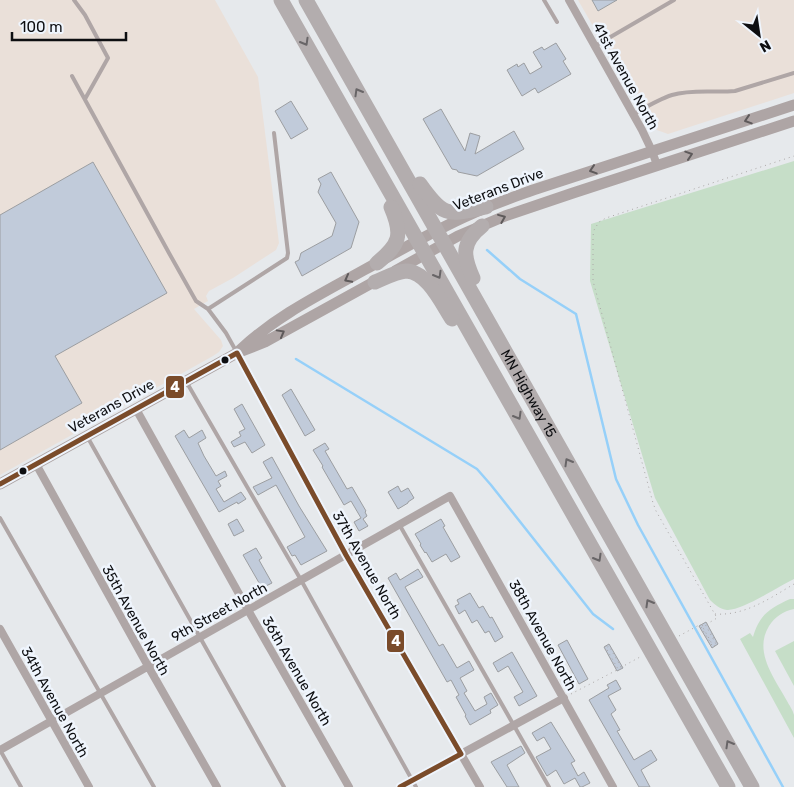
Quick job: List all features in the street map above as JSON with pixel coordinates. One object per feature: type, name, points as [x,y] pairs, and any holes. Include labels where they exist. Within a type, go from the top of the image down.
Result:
[{"type":"highway","name":"MN Highway 15","points":[[281,0],[728,787]]},
{"type":"highway","name":"MN Highway 15","points":[[306,0],[752,787]]},
{"type":"highway","points":[[368,110],[429,196],[439,207],[452,213],[486,207]]},
{"type":"highway","points":[[372,159],[395,216],[399,231],[393,249],[377,264]]},
{"type":"highway","points":[[482,226],[470,236],[465,253],[466,261],[515,368]]},
{"type":"highway","points":[[375,282],[405,271],[422,278],[431,287],[507,397]]},
{"type":"main road","name":"Veterans Drive","points":[[237,353],[254,337],[312,298],[377,264],[422,247],[441,237],[486,207],[794,105]]},
{"type":"main road","name":"Veterans Drive","points":[[441,237],[482,226],[543,203],[794,121]]},
{"type":"main road","name":"Veterans Drive","points":[[0,484],[237,353],[265,342],[375,282],[422,247]]},
{"type":"street","name":"41st Avenue North","points":[[569,0],[634,114],[657,166]]},
{"type":"street","name":"37th Avenue North","points":[[237,353],[346,555],[480,787]]},
{"type":"street","name":"36th Avenue North","points":[[136,409],[248,610],[350,787]]},
{"type":"street","name":"35th Avenue North","points":[[36,464],[217,787]]},
{"type":"street","name":"9th Street North","points":[[0,750],[450,496]]},
{"type":"street","name":"38th Avenue North","points":[[450,496],[613,787]]},
{"type":"street","name":"34th Avenue North","points":[[0,629],[89,787]]},
{"type":"street","points":[[400,787],[414,784],[462,754],[564,698]]},
{"type":"lane","points":[[74,0],[86,15],[108,58],[85,99]]},
{"type":"lane","points":[[544,0],[557,22]]},
{"type":"lane","points":[[595,46],[674,0]]},
{"type":"lane","points":[[634,114],[672,95],[725,92],[794,73]]},
{"type":"lane","points":[[72,76],[196,301],[208,309],[226,333],[237,353]]},
{"type":"lane","points":[[208,309],[287,258],[288,253],[274,132]]},
{"type":"lane","points":[[186,382],[301,580],[414,784]]},
{"type":"lane","points":[[86,436],[284,787]]},
{"type":"lane","points":[[0,518],[154,787]]},
{"type":"lane","points":[[399,524],[549,787]]},
{"type":"lane","points":[[0,750],[21,787]]},
{"type":"path","points":[[701,624],[702,626],[713,646],[716,644],[705,624],[701,626],[713,647],[718,644],[707,624],[717,618],[653,503],[593,281],[593,236],[596,226],[606,218],[794,156]]},
{"type":"path","points":[[715,614],[723,615],[742,612],[794,584]]},
{"type":"path","points":[[564,698],[617,670],[604,647],[609,644],[621,666],[609,646],[606,648],[618,669],[622,667]]},
{"type":"shaded area","points":[[0,0],[215,0],[258,77],[279,243],[276,250],[209,291],[206,296],[208,301],[194,309],[221,340],[223,346],[219,352],[0,475]]},
{"type":"shaded area","points":[[578,0],[794,0],[794,93],[668,134],[654,129]]},
{"type":"green space","points":[[794,161],[794,579],[742,607],[727,610],[722,609],[710,600],[655,498],[590,281],[591,224]]},
{"type":"green space","points":[[790,599],[794,599],[794,609],[783,613],[771,623],[763,646],[764,655],[772,674],[794,715],[794,738],[740,639],[750,633],[753,637],[758,623],[766,613]]},
{"type":"green space","points":[[794,641],[794,686],[775,651]]},
{"type":"building","points":[[592,0],[617,0],[598,11]]},
{"type":"building","points":[[556,43],[566,59],[563,61],[571,74],[538,93],[535,88],[522,96],[507,70],[517,64],[518,67],[524,63],[530,74],[542,67],[533,52],[542,47],[544,50]]},
{"type":"building","points":[[291,101],[308,129],[291,139],[275,111]]},
{"type":"building","points":[[441,109],[465,151],[470,133],[480,136],[475,154],[514,131],[524,149],[477,176],[458,172],[452,169],[423,119]]},
{"type":"building","points":[[93,162],[167,293],[55,356],[82,403],[0,450],[0,215]]},
{"type":"building","points":[[331,172],[359,222],[351,248],[302,276],[295,262],[299,260],[301,253],[332,236],[336,223],[318,192],[321,184],[318,179]]},
{"type":"building","points":[[291,389],[315,430],[305,436],[282,395]]},
{"type":"building","points":[[242,404],[265,445],[252,453],[245,442],[234,447],[231,442],[241,436],[239,432],[245,429],[234,409]]},
{"type":"building","points":[[184,430],[189,438],[202,430],[206,438],[198,443],[204,456],[216,476],[225,471],[227,476],[218,481],[221,486],[216,489],[224,502],[241,492],[246,499],[219,512],[175,436]]},
{"type":"building","points":[[325,443],[329,449],[325,451],[347,489],[352,487],[366,511],[367,516],[363,519],[368,526],[359,531],[354,522],[361,518],[351,501],[344,505],[313,450]]},
{"type":"building","points":[[272,457],[327,551],[301,565],[295,555],[292,556],[287,547],[305,537],[276,485],[258,495],[253,487],[272,478],[263,462]]},
{"type":"building","points":[[398,486],[401,492],[408,488],[414,498],[398,509],[388,492]]},
{"type":"building","points":[[237,519],[244,531],[234,536],[228,524]]},
{"type":"building","points":[[441,519],[445,526],[443,527],[460,557],[451,562],[446,554],[432,562],[415,534]]},
{"type":"building","points":[[256,548],[262,558],[259,560],[272,583],[262,588],[243,555]]},
{"type":"building","points":[[418,569],[423,577],[405,587],[439,646],[443,644],[457,668],[469,661],[474,670],[460,678],[467,691],[464,693],[475,711],[487,704],[484,697],[491,693],[498,705],[490,710],[491,713],[470,725],[456,697],[459,695],[451,680],[447,682],[388,578],[396,573],[400,580]]},
{"type":"building","points":[[470,593],[479,608],[483,606],[490,618],[492,617],[503,637],[495,642],[489,631],[485,633],[477,620],[472,623],[465,610],[459,614],[455,606],[459,604],[457,600]]},
{"type":"building","points":[[706,622],[718,644],[712,648],[699,626]]},
{"type":"building","points":[[567,640],[588,679],[579,684],[558,645]]},
{"type":"building","points":[[609,644],[623,668],[617,671],[604,647]]},
{"type":"building","points":[[512,652],[537,696],[519,706],[514,697],[523,692],[508,666],[498,672],[493,663]]},
{"type":"building","points":[[616,680],[621,689],[608,696],[616,710],[611,714],[620,730],[617,731],[634,760],[651,750],[657,760],[641,770],[650,787],[639,787],[589,700],[609,688],[607,685]]},
{"type":"building","points":[[551,722],[575,761],[571,763],[578,776],[584,772],[590,783],[580,787],[575,778],[564,784],[556,770],[547,776],[536,757],[551,749],[544,737],[537,741],[532,733]]},
{"type":"building","points":[[521,746],[525,753],[507,765],[519,787],[507,787],[491,762]]},
{"type":"waterway","points":[[487,250],[520,279],[576,314],[616,479],[638,525],[783,787]]},
{"type":"waterway","points":[[296,359],[477,469],[593,614],[613,629]]},
{"type":"transit line","name":"4","points":[[0,484],[237,353],[346,555],[461,754],[400,787]]}]
